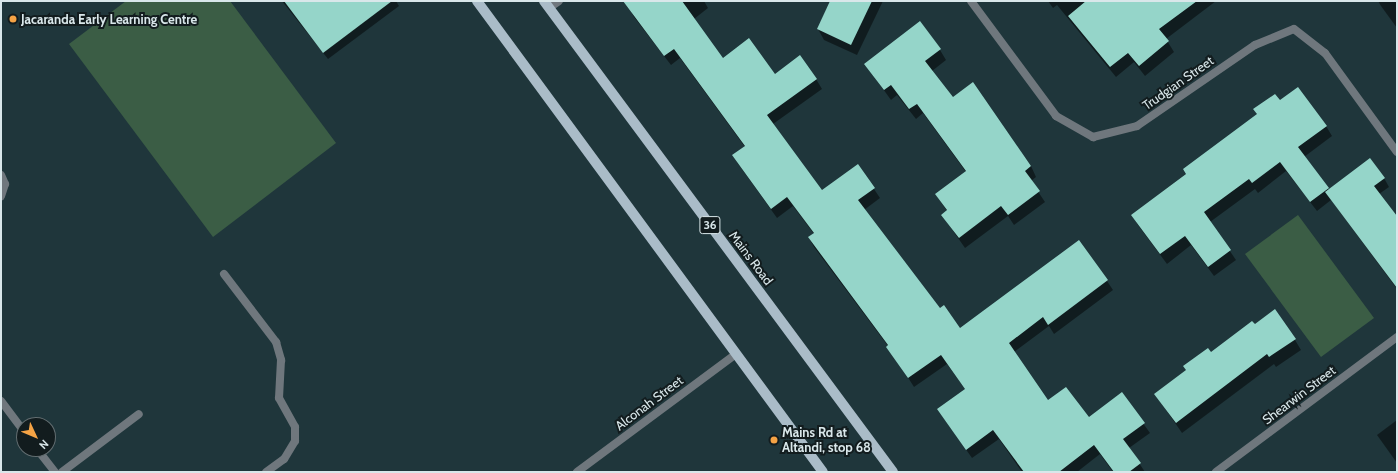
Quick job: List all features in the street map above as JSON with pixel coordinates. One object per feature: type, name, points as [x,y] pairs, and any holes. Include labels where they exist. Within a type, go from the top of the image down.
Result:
[{"type":"main road","points":[[477,1],[823,472]]},
{"type":"main road","name":"Mains Road","points":[[547,4],[893,472]]},
{"type":"street","points":[[547,4],[559,1]]},
{"type":"street","name":"Trudgian Street","points":[[971,1],[1056,116],[1093,137],[1137,126],[1255,44],[1294,29],[1324,53],[1397,152]]},
{"type":"street","points":[[1,175],[5,184],[1,196]]},
{"type":"street","points":[[224,274],[276,342],[281,360],[278,398],[295,427],[295,441],[284,458],[266,472]]},
{"type":"street","name":"Shearwin Street","points":[[1216,472],[1397,337]]},
{"type":"street","name":"Alconah Street","points":[[577,472],[736,354]]},
{"type":"street","points":[[1,401],[16,421]]},
{"type":"street","points":[[62,472],[139,414]]},
{"type":"street","points":[[43,457],[55,472]]},
{"type":"green space","points":[[126,1],[230,1],[336,143],[213,237],[69,44]]},
{"type":"green space","points":[[1298,215],[1374,318],[1321,357],[1245,254]]},
{"type":"building","points":[[284,1],[392,1],[323,53]]},
{"type":"building","points":[[623,1],[682,1],[723,58],[749,38],[775,74],[800,55],[817,79],[767,115],[822,190],[858,164],[875,188],[858,200],[940,308],[944,305],[960,328],[1079,240],[1108,280],[1048,325],[1043,317],[1009,343],[1048,400],[1066,387],[1089,417],[1122,392],[1145,423],[1123,439],[1141,463],[1129,472],[1114,472],[1094,445],[1059,472],[1024,472],[993,430],[966,450],[937,409],[965,389],[941,355],[908,378],[886,347],[888,345],[808,237],[814,233],[787,197],[771,209],[732,155],[745,146],[674,49],[664,56]]},
{"type":"building","points":[[830,1],[872,1],[851,45],[817,29]]},
{"type":"building","points":[[1086,1],[1197,1],[1159,29],[1169,41],[1139,66],[1128,53],[1110,67],[1068,16]]},
{"type":"building","points":[[920,21],[941,49],[925,61],[953,97],[973,82],[1031,166],[1025,171],[1040,191],[1008,215],[1001,206],[959,238],[941,215],[947,210],[935,194],[966,171],[917,104],[909,109],[891,85],[884,90],[864,64]]},
{"type":"building","points":[[1298,87],[1327,126],[1298,147],[1329,188],[1310,202],[1280,162],[1252,183],[1249,179],[1204,212],[1231,250],[1208,267],[1185,236],[1160,254],[1131,215],[1186,174],[1183,169],[1257,114],[1253,109],[1275,94],[1280,100]]},
{"type":"building","points":[[1370,158],[1385,178],[1374,186],[1397,216],[1397,288],[1325,192]]},
{"type":"building","points":[[1275,309],[1296,339],[1269,357],[1267,354],[1176,423],[1154,394],[1186,370],[1183,366],[1208,348],[1211,352],[1252,321],[1255,324]]},
{"type":"place","name":"Jacaranda Early Learning Centre","points":[[13,19]]},
{"type":"place","name":"Mains Rd at Altandi, stop 68","points":[[774,440]]}]
